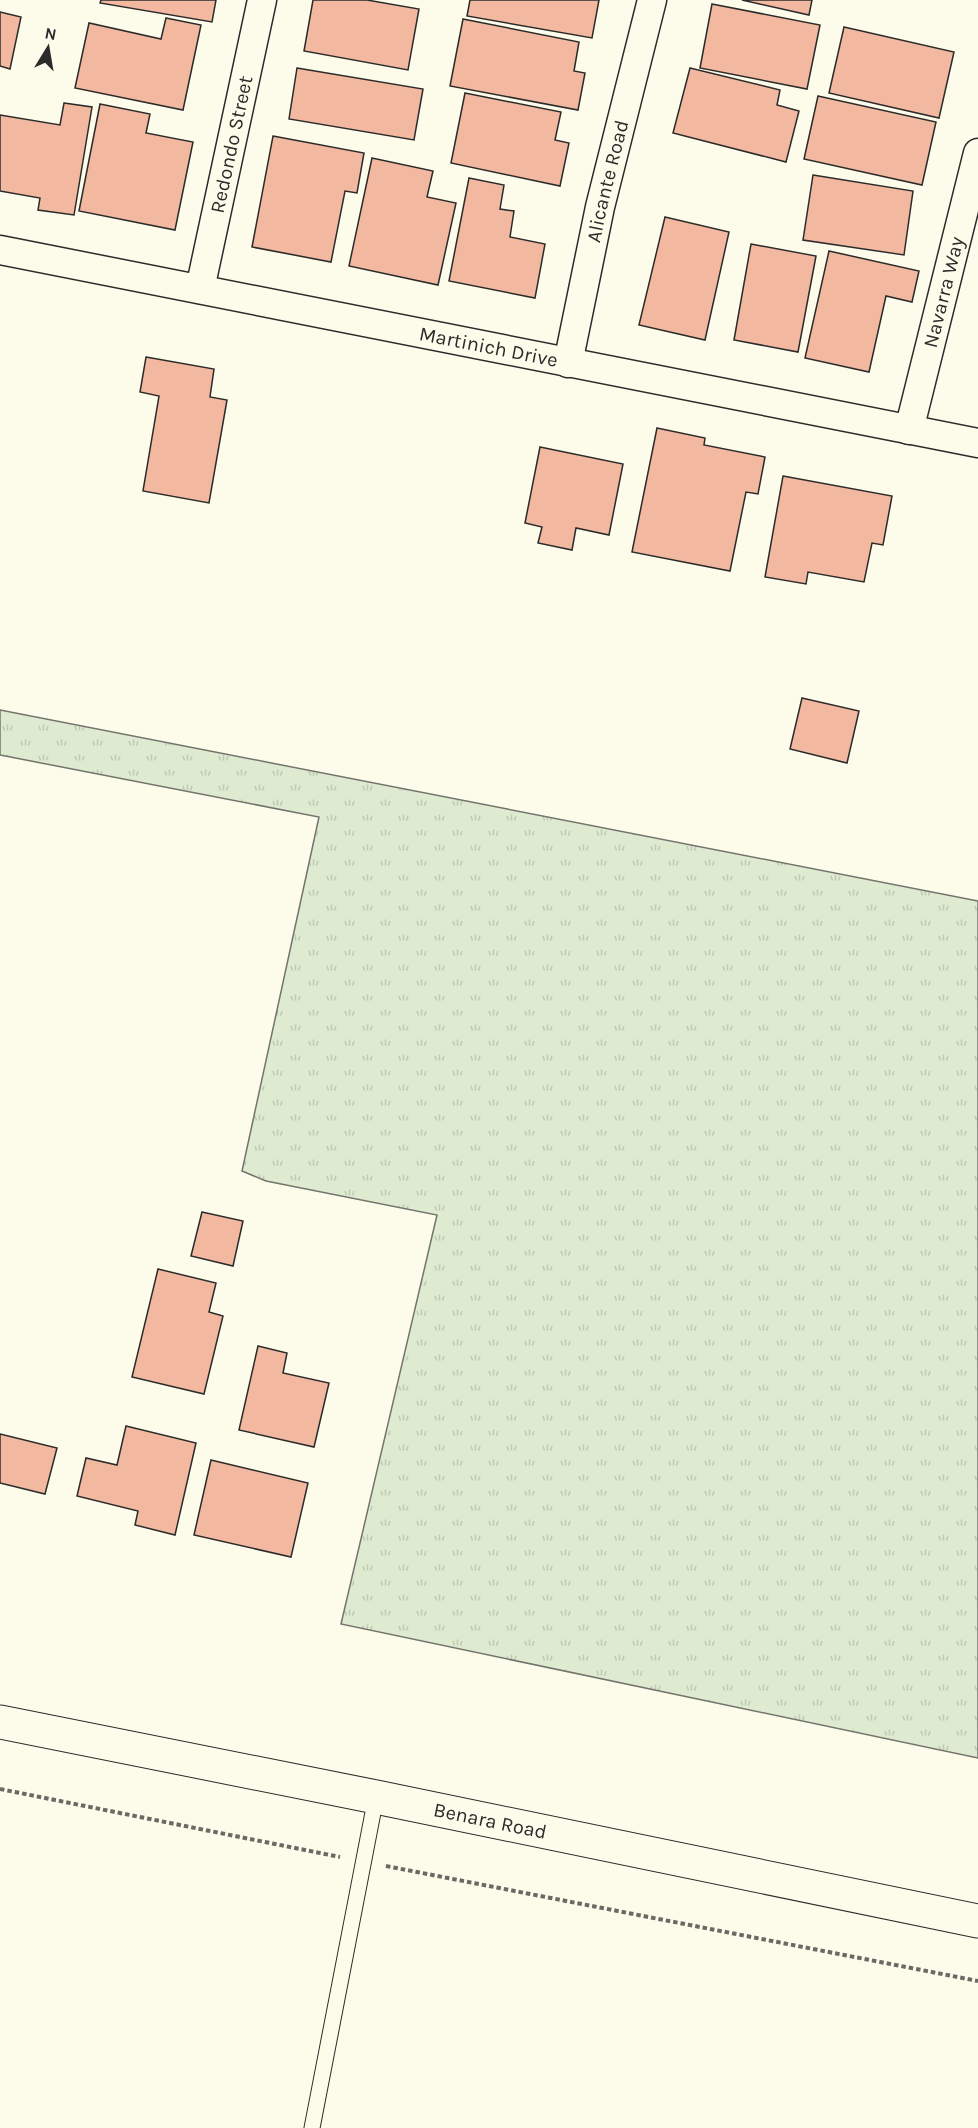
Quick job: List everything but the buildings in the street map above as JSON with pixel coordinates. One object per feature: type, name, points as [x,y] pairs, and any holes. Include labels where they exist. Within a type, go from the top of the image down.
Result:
[{"type":"main road","name":"Benara Road","points":[[0,1722],[978,1921]]},
{"type":"street","name":"Redondo Street","points":[[200,289],[262,0]]},
{"type":"street","name":"Alicante Road","points":[[568,363],[600,207],[652,0]]},
{"type":"street","name":"Navarra Way","points":[[909,430],[978,153]]},
{"type":"street","name":"Martinich Drive","points":[[0,250],[978,443]]},
{"type":"lane","points":[[312,2128],[376,1797]]},
{"type":"path","points":[[0,1789],[978,1981]]},
{"type":"green space","points":[[0,710],[978,901],[978,1758],[341,1624],[437,1215],[266,1181],[242,1171],[319,817],[0,755]]}]
